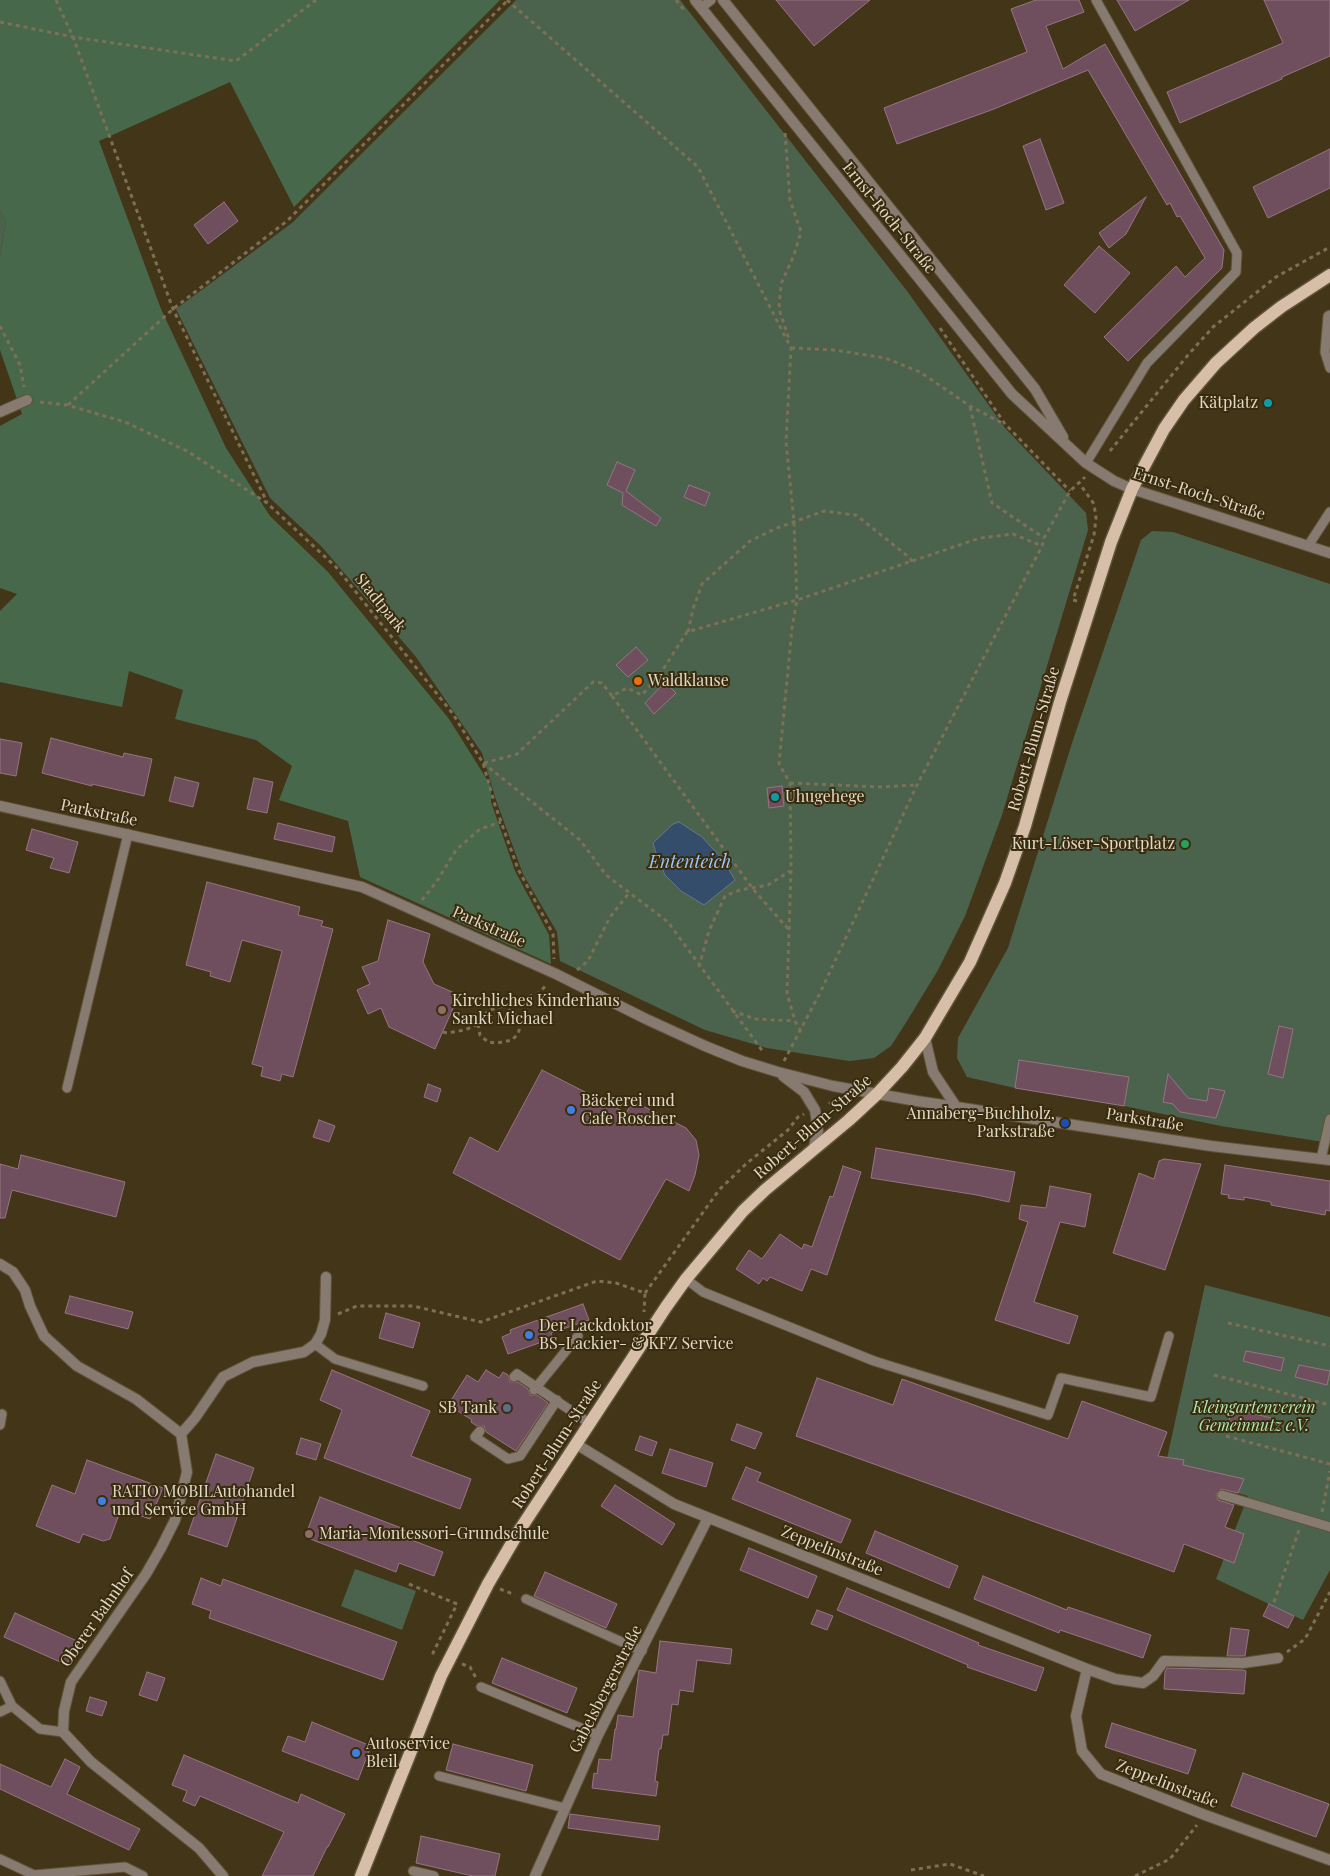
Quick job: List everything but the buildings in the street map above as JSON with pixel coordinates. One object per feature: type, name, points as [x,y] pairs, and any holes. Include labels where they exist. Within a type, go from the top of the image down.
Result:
[{"type":"main road","name":"Robert-Blum-Straße","points":[[360,1876],[441,1676],[488,1584],[519,1531],[589,1423],[686,1278],[743,1211],[843,1126],[877,1094],[924,1038],[970,962],[1005,883],[1025,826],[1060,702],[1111,542],[1132,488],[1164,429],[1184,400],[1216,363],[1254,328],[1295,297],[1330,275]]},
{"type":"street","name":"Ernst-Roch-Straße","points":[[723,0],[1035,389],[1068,447]]},
{"type":"street","name":"Ernst-Roch-Straße","points":[[698,4],[1012,394],[1068,447],[1090,466],[1132,488],[1330,553]]},
{"type":"street","points":[[0,412],[27,400]]},
{"type":"street","name":"Parkstraße","points":[[0,806],[362,887],[556,974],[646,1020],[704,1046],[742,1061],[778,1072],[833,1086],[877,1094],[1202,1144],[1325,1160]]},
{"type":"street","points":[[924,1038],[933,1072],[955,1105]]},
{"type":"street","points":[[778,1072],[804,1092],[814,1110],[818,1131],[813,1150]]},
{"type":"street","points":[[0,1264],[13,1272],[25,1290],[44,1336],[77,1366],[136,1399],[181,1434],[195,1418],[223,1377],[253,1362],[304,1352],[315,1344],[321,1334],[325,1320],[326,1277]]},
{"type":"street","name":"Oberer Bahnhof","points":[[63,1732],[64,1711],[71,1682],[146,1574],[175,1520],[187,1472],[181,1434]]},
{"type":"street","name":"Zeppelinstraße","points":[[576,1444],[674,1504],[1115,1679],[1143,1683],[1153,1676],[1164,1661],[1243,1663],[1278,1658]]},
{"type":"street","name":"Gabelsbergerstraße","points":[[535,1876],[598,1735],[708,1518]]},
{"type":"street","name":"Zeppelinstraße","points":[[1086,1669],[1076,1716],[1082,1751],[1101,1774],[1205,1815],[1330,1860]]},
{"type":"street","points":[[63,1732],[91,1762],[199,1848],[222,1876]]},
{"type":"lane","points":[[698,4],[711,0]]},
{"type":"lane","points":[[1090,466],[1147,363],[1236,272],[1237,254],[1096,0]]},
{"type":"lane","points":[[1330,315],[1328,316],[1325,352],[1330,368]]},
{"type":"lane","points":[[1308,546],[1330,512]]},
{"type":"lane","points":[[67,1088],[128,834]]},
{"type":"lane","points":[[1325,1160],[1330,1119]]},
{"type":"lane","points":[[686,1278],[703,1292],[874,1361],[1048,1415],[1061,1378],[1151,1397],[1169,1336]]},
{"type":"lane","points":[[535,1388],[578,1336]]},
{"type":"lane","points":[[315,1344],[335,1359],[423,1386]]},
{"type":"lane","points":[[514,1378],[517,1374],[589,1423]]},
{"type":"lane","points":[[480,1431],[476,1437],[497,1447],[508,1459],[520,1456],[557,1400]]},
{"type":"lane","points":[[0,1425],[2,1414]]},
{"type":"lane","points":[[1222,1495],[1330,1528]]},
{"type":"lane","points":[[526,1599],[642,1651]]},
{"type":"lane","points":[[0,1681],[12,1706]]},
{"type":"lane","points":[[481,1687],[598,1735]]},
{"type":"lane","points":[[0,1700],[12,1706],[40,1729],[63,1732]]},
{"type":"lane","points":[[0,1712],[12,1706]]},
{"type":"lane","points":[[439,1776],[565,1808]]},
{"type":"lane","points":[[0,1858],[34,1875],[125,1867],[143,1876]]},
{"type":"lane","points":[[413,1871],[434,1876]]},
{"type":"path","points":[[56,0],[73,37],[173,309],[267,503]]},
{"type":"path","points":[[0,22],[73,37],[236,61],[316,0]]},
{"type":"path","points":[[67,405],[173,309],[287,221],[507,0],[698,167],[791,348]]},
{"type":"path","points":[[785,132],[790,200],[801,232],[794,255],[781,284],[779,309],[791,348],[786,442],[794,522],[797,600],[792,628],[779,764],[790,783],[791,871],[786,993],[800,1030]]},
{"type":"path","points":[[1090,466],[1139,418],[1188,355],[1213,327],[1276,277],[1330,247]]},
{"type":"path","points":[[0,326],[20,365],[27,400]]},
{"type":"path","points":[[791,348],[834,350],[885,358],[920,372],[970,406],[1005,424]]},
{"type":"path","name":"Stadtpark","points":[[27,400],[67,405],[125,422],[187,451],[267,503],[336,567],[453,714],[483,763],[518,869],[552,934],[556,974]]},
{"type":"path","points":[[970,406],[992,503],[1044,538]]},
{"type":"path","points":[[483,763],[580,840],[606,875],[668,922],[778,1072],[820,993],[917,785],[1042,546],[1044,538],[1070,491],[1079,483],[1094,504],[1096,518],[1094,535],[1073,600],[1092,604]]},
{"type":"path","points":[[612,696],[627,688],[642,695],[660,674],[688,632],[693,608],[702,584],[750,541],[777,528],[824,511],[856,515],[910,558],[912,562]]},
{"type":"path","points":[[688,632],[797,600],[980,538],[1013,534],[1042,546]]},
{"type":"path","points":[[483,763],[517,754],[593,682],[602,683],[753,889],[789,930]]},
{"type":"path","points":[[790,783],[882,787],[917,785]]},
{"type":"path","points":[[414,910],[437,881],[456,850],[480,829],[501,822]]},
{"type":"path","points":[[700,968],[709,931],[725,896],[740,890],[768,885],[791,871]]},
{"type":"path","points":[[566,979],[588,962],[610,917],[629,892]]},
{"type":"path","points":[[443,1032],[465,1030],[478,1024],[488,1012],[539,993],[556,974]]},
{"type":"path","points":[[478,1024],[480,1035],[488,1042],[497,1043],[512,1040],[518,1034],[520,1027],[516,1015],[503,1006]]},
{"type":"path","points":[[732,1011],[756,1019],[795,1021]]},
{"type":"path","points":[[648,1335],[644,1309],[645,1294],[719,1190],[747,1163],[788,1130],[798,1117],[829,1102]]},
{"type":"path","points":[[325,1320],[357,1306],[413,1306],[481,1322],[597,1282],[616,1283],[645,1294]]},
{"type":"path","points":[[1228,1323],[1330,1346]]},
{"type":"path","points":[[1214,1375],[1330,1405]]},
{"type":"path","points":[[1226,1436],[1330,1464]]},
{"type":"path","points":[[1320,1525],[1330,1473]]},
{"type":"path","points":[[1274,1602],[1302,1520]]},
{"type":"path","points":[[488,1584],[526,1599]]},
{"type":"path","points":[[1278,1658],[1305,1639],[1330,1592]]},
{"type":"path","points":[[1136,1876],[1170,1859],[1205,1815]]},
{"type":"path","points":[[911,1870],[950,1864],[984,1876]]},
{"type":"green space","points":[[0,0],[500,0],[294,207],[230,82],[99,141],[161,309],[226,448],[270,516],[328,572],[449,719],[491,786],[491,802],[515,871],[549,935],[551,964],[360,877],[348,821],[279,800],[292,766],[256,740],[175,719],[183,690],[129,671],[122,707],[0,682],[0,611],[17,594],[0,588],[0,426],[22,414],[0,350],[0,256],[6,222],[0,210]]},
{"type":"green space","points":[[516,0],[680,0],[907,291],[1005,428],[1086,513],[1088,530],[1002,815],[965,916],[938,970],[891,1046],[874,1058],[849,1061],[767,1048],[705,1030],[560,961],[557,932],[523,874],[496,800],[482,753],[416,657],[322,547],[270,498],[176,309],[292,223]]},
{"type":"green space","points":[[0,210],[6,222],[0,256]]},
{"type":"green space","name":"Kurt-Löser-Sportplatz","points":[[1152,531],[1173,532],[1330,584],[1330,1143],[1221,1126],[1124,1106],[1015,1088],[967,1077],[957,1058],[958,1038],[1008,948],[1073,740],[1141,540]]},
{"type":"green space","name":"Kleingartenverein Gemeinnutz e.V.","points":[[1205,1285],[1330,1317],[1330,1570],[1303,1620],[1216,1579],[1248,1496],[1164,1472]]},
{"type":"green space","points":[[355,1569],[416,1591],[402,1630],[341,1606]]},
{"type":"water","name":"Ententeich","points":[[679,822],[702,837],[723,860],[735,880],[704,905],[681,891],[665,875],[656,853],[653,843],[673,824]]},
{"type":"place","name":"Kätplatz","points":[[1268,403]]},
{"type":"place","name":"Waldklause","points":[[638,681]]},
{"type":"place","name":"Uhugehege","points":[[775,797]]},
{"type":"place","name":"Kurt-Löser-Sportplatz","points":[[1185,844]]},
{"type":"place","name":"Kirchliches Kinderhaus Sankt Michael","points":[[442,1010]]},
{"type":"place","name":"Bäckerei und Cafe Roscher","points":[[571,1110]]},
{"type":"place","name":"Annaberg-Buchholz, Parkstraße","points":[[1065,1123]]},
{"type":"place","name":"Der Lackdoktor BS-Lackier- & KFZ Service","points":[[529,1335]]},
{"type":"place","name":"SB Tank","points":[[507,1408]]},
{"type":"place","name":"RATIO MOBILAutohandel und Service GmbH","points":[[102,1501]]},
{"type":"place","name":"Maria-Montessori-Grundschule","points":[[309,1534]]},
{"type":"place","name":"Autoservice Bleil","points":[[356,1753]]}]
